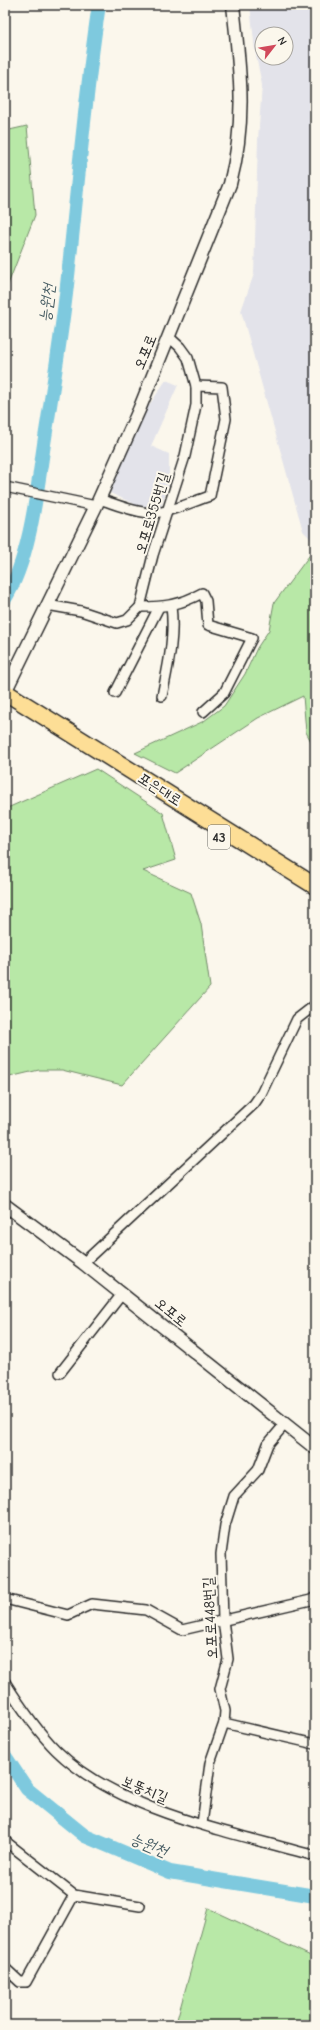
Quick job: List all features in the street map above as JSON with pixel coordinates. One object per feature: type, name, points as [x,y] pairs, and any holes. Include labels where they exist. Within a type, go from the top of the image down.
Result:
[{"type":"highway","name":"포은대로","points":[[5,692],[238,850],[315,894]]},
{"type":"highway","name":"43","points":[[5,703],[127,774]]},
{"type":"highway","name":"포은대로","points":[[127,774],[315,886]]},
{"type":"street","name":"오포로","points":[[5,692],[97,502],[139,410],[168,336],[221,210],[230,184],[239,145],[240,77],[233,5]]},
{"type":"street","name":"오포로355번길","points":[[140,608],[153,555],[185,456],[196,405],[196,386],[188,358],[180,347],[168,336]]},
{"type":"street","points":[[6,487],[65,499],[97,502],[150,513],[167,511],[210,496],[226,419],[222,387],[196,386]]},
{"type":"street","points":[[47,605],[81,611],[117,623],[126,620],[140,608],[171,606],[186,602],[202,593],[206,601],[208,625],[252,638],[224,693],[203,712]]},
{"type":"street","points":[[162,696],[170,654],[173,622],[171,606]]},
{"type":"street","points":[[115,693],[158,607]]},
{"type":"street","points":[[83,1263],[254,1104],[261,1094],[297,1019],[315,1005]]},
{"type":"street","name":"오포로","points":[[5,1204],[83,1263],[315,1448]]},
{"type":"street","points":[[60,1373],[122,1294]]},
{"type":"street","name":"오포로448번길","points":[[202,1824],[210,1763],[224,1723],[225,1711],[220,1689],[228,1659],[223,1620],[221,1554],[229,1508],[234,1496],[258,1470],[268,1444],[285,1424]]},
{"type":"street","points":[[5,1599],[68,1615],[92,1604],[146,1610],[182,1630],[311,1600],[315,1597]]},
{"type":"street","name":"보뚱치길","points":[[5,1682],[35,1726],[57,1750],[81,1771],[111,1790],[172,1816],[315,1856]]},
{"type":"street","points":[[224,1723],[315,1744]]},
{"type":"street","points":[[5,1841],[74,1895],[140,1906]]},
{"type":"street","points":[[5,1968],[20,1982],[26,1982],[74,1895]]},
{"type":"shaded area","points":[[250,5],[315,5],[315,543],[303,531],[241,311],[254,274],[258,140],[262,85],[258,66],[294,66],[294,26],[254,26],[254,42]]},
{"type":"shaded area","points":[[166,380],[178,385],[151,446],[169,454],[169,483],[161,506],[139,506],[110,493],[144,413]]},
{"type":"green space","points":[[27,126],[35,215],[5,292],[5,131]]},
{"type":"green space","points":[[315,548],[315,749],[306,732],[303,696],[258,718],[175,773],[135,753],[204,721],[224,706],[245,674],[257,648],[269,630],[274,603]]},
{"type":"green space","points":[[96,769],[163,813],[176,860],[143,871],[191,893],[201,924],[210,987],[122,1085],[62,1070],[39,1070],[5,1078],[5,809]]},
{"type":"green space","points":[[208,1908],[315,1958],[315,2025],[155,2025],[176,2023]]},
{"type":"waterway","name":"능원천","points":[[5,599],[14,583],[21,565],[31,524],[56,369],[64,313],[85,113],[99,5]]},
{"type":"waterway","name":"능원천","points":[[5,1756],[27,1789],[85,1836],[170,1872],[315,1896]]}]
